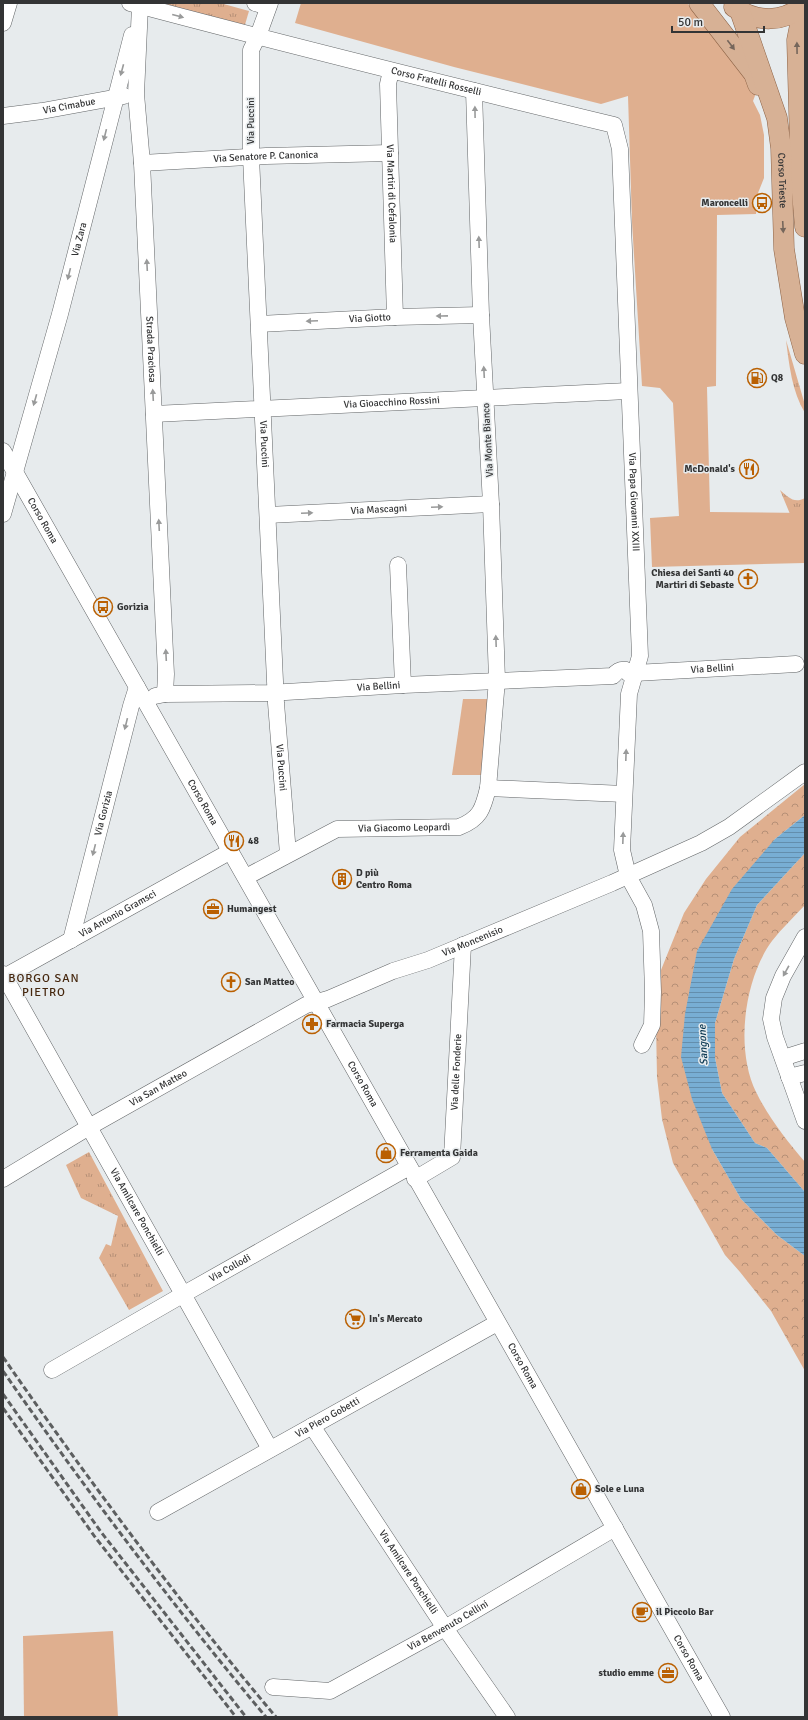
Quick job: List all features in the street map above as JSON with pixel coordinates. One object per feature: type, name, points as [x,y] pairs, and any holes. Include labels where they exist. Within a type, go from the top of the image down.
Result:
[{"type":"main road","points":[[699,3],[754,74],[777,118]]},
{"type":"main road","points":[[735,7],[756,18],[773,19],[794,12],[805,4]]},
{"type":"main road","name":"Corso Trieste","points":[[805,4],[797,40],[801,78],[801,181],[805,227]]},
{"type":"main road","name":"Corso Trieste","points":[[735,7],[777,118],[780,148],[784,249],[795,318],[805,354]]},
{"type":"street","points":[[3,23],[9,3]]},
{"type":"street","name":"Corso Fratelli Rosselli","points":[[135,4],[234,31],[614,125]]},
{"type":"street","name":"Strada Praciosa","points":[[135,4],[136,94],[142,163],[166,674],[165,694]]},
{"type":"street","name":"Via Zara","points":[[16,472],[60,314],[115,97],[135,4]]},
{"type":"street","name":"Via Puccini","points":[[264,4],[258,36],[251,50],[252,157],[276,692],[288,854]]},
{"type":"street","name":"Via Martiri di Cefalonia","points":[[391,70],[388,84],[395,317]]},
{"type":"street","name":"Via Monte Bianco","points":[[474,91],[481,315],[498,680],[488,788]]},
{"type":"street","name":"Via Cimabue","points":[[3,116],[42,111],[136,94]]},
{"type":"street","name":"Via Papa Giovanni XXIII","points":[[614,125],[620,149],[628,390],[640,656],[625,674],[629,694],[622,850],[628,876]]},
{"type":"street","name":"Via Senatore P. Canonica","points":[[142,163],[252,157],[390,153]]},
{"type":"street","name":"Via Giotto","points":[[259,324],[395,317],[481,315]]},
{"type":"street","name":"Via Gioacchino Rossini","points":[[154,414],[628,390]]},
{"type":"street","name":"Corso Roma","points":[[3,451],[722,1717]]},
{"type":"street","points":[[3,514],[16,472]]},
{"type":"street","name":"Via Mascagni","points":[[268,515],[491,504]]},
{"type":"street","points":[[398,565],[403,685]]},
{"type":"street","name":"Via Bellini","points":[[141,694],[276,692],[796,664]]},
{"type":"street","name":"Via Gorizia","points":[[71,940],[141,694]]},
{"type":"street","name":"Via Moncenisio","points":[[316,1002],[335,996],[393,971],[428,960],[628,876],[701,843],[728,827],[805,772]]},
{"type":"street","points":[[488,788],[624,794]]},
{"type":"street","name":"Via Giacomo Leopardi","points":[[246,877],[337,829],[459,827],[474,819],[479,814],[484,805],[488,788]]},
{"type":"street","name":"Via Antonio Gramsci","points":[[4,976],[231,851]]},
{"type":"street","points":[[628,876],[644,905],[650,931],[653,992],[652,1025],[642,1045]]},
{"type":"street","points":[[805,937],[783,976],[774,998],[771,1019],[775,1037],[805,1121]]},
{"type":"street","name":"Via delle Fonderie","points":[[412,1173],[452,1157],[463,945]]},
{"type":"street","name":"Via Amilcare Ponchielli","points":[[4,976],[270,1449]]},
{"type":"street","name":"Via San Matteo","points":[[3,1179],[89,1127],[306,1005],[316,1002]]},
{"type":"street","points":[[783,1058],[805,1051]]},
{"type":"street","points":[[789,1077],[805,1073]]},
{"type":"street","name":"Via Collodi","points":[[52,1370],[184,1294],[412,1173]]},
{"type":"street","name":"Via Piero Gobetti","points":[[158,1512],[498,1323]]},
{"type":"street","name":"Via Amilcare Ponchielli","points":[[312,1426],[445,1628],[507,1717]]},
{"type":"street","name":"Via Benvenuto Cellini","points":[[273,1687],[330,1691],[445,1628],[615,1528]]},
{"type":"green space","points":[[152,3],[220,3],[249,11],[244,28]]},
{"type":"green space","points":[[301,3],[687,3],[756,88],[753,101],[760,115],[764,135],[764,178],[758,193],[756,214],[717,215],[716,386],[707,387],[710,512],[805,513],[805,563],[652,567],[650,518],[679,516],[673,403],[660,388],[642,386],[632,222],[628,96],[601,104],[454,67],[295,23]]},
{"type":"green space","points":[[786,340],[805,405],[805,413],[794,387]]},
{"type":"green space","points":[[780,490],[794,500],[801,500],[805,498],[805,513],[790,514]]},
{"type":"green space","points":[[463,699],[489,699],[481,775],[452,775]]},
{"type":"green space","points":[[805,784],[805,815],[775,839],[697,951],[712,1149],[741,1199],[777,1235],[805,1256],[805,1371],[771,1311],[725,1255],[673,1163],[662,1119],[657,1077],[656,1024],[661,970],[684,913],[706,879],[740,837]]},
{"type":"green space","points":[[805,853],[805,905],[776,936],[762,957],[749,994],[744,1035],[750,1075],[756,1092],[779,1129],[805,1162],[805,1192],[767,1148],[755,1143],[722,1093],[715,1058],[715,1023],[734,959],[757,905]]},
{"type":"green space","points":[[89,1152],[163,1291],[129,1310],[99,1258],[106,1244],[111,1246],[118,1216],[81,1198],[66,1165]]},
{"type":"green space","points":[[113,1631],[118,1717],[24,1717],[23,1636]]},
{"type":"water","name":"Sangone","points":[[805,815],[805,853],[757,905],[734,959],[715,1023],[715,1058],[722,1093],[755,1143],[767,1148],[805,1192],[805,1256],[777,1235],[741,1199],[712,1149],[692,1099],[681,1057],[685,1014],[697,951],[732,889],[775,839]]},
{"type":"railway","points":[[3,1357],[135,1540],[240,1674],[276,1717]]},
{"type":"railway","points":[[3,1371],[66,1460],[131,1547],[197,1633],[266,1717]]},
{"type":"railway","points":[[3,1394],[101,1532],[246,1717]]},
{"type":"railway","points":[[3,1408],[95,1537],[236,1717]]},
{"type":"place","name":"Maroncelli","points":[[762,203]]},
{"type":"place","name":"Q8","points":[[757,378]]},
{"type":"place","name":"McDonald's","points":[[749,469]]},
{"type":"place","name":"Chiesa dei Santi 40 Martiri di Sebaste","points":[[748,579]]},
{"type":"place","name":"Gorizia","points":[[103,607]]},
{"type":"place","name":"48","points":[[234,841]]},
{"type":"place","name":"D più Centro Roma","points":[[342,879]]},
{"type":"place","name":"Humangest","points":[[213,909]]},
{"type":"place","name":"San Matteo","points":[[231,982]]},
{"type":"place","name":"Farmacia Superga","points":[[312,1024]]},
{"type":"place","name":"Ferramenta Gaida","points":[[386,1153]]},
{"type":"place","name":"In's Mercato","points":[[355,1319]]},
{"type":"place","name":"Sole e Luna","points":[[581,1489]]},
{"type":"place","name":"il Piccolo Bar","points":[[642,1612]]},
{"type":"place","name":"studio emme","points":[[668,1673]]},
{"type":"district","name":"BORGO SAN PIETRO","points":[[44,985]]}]
